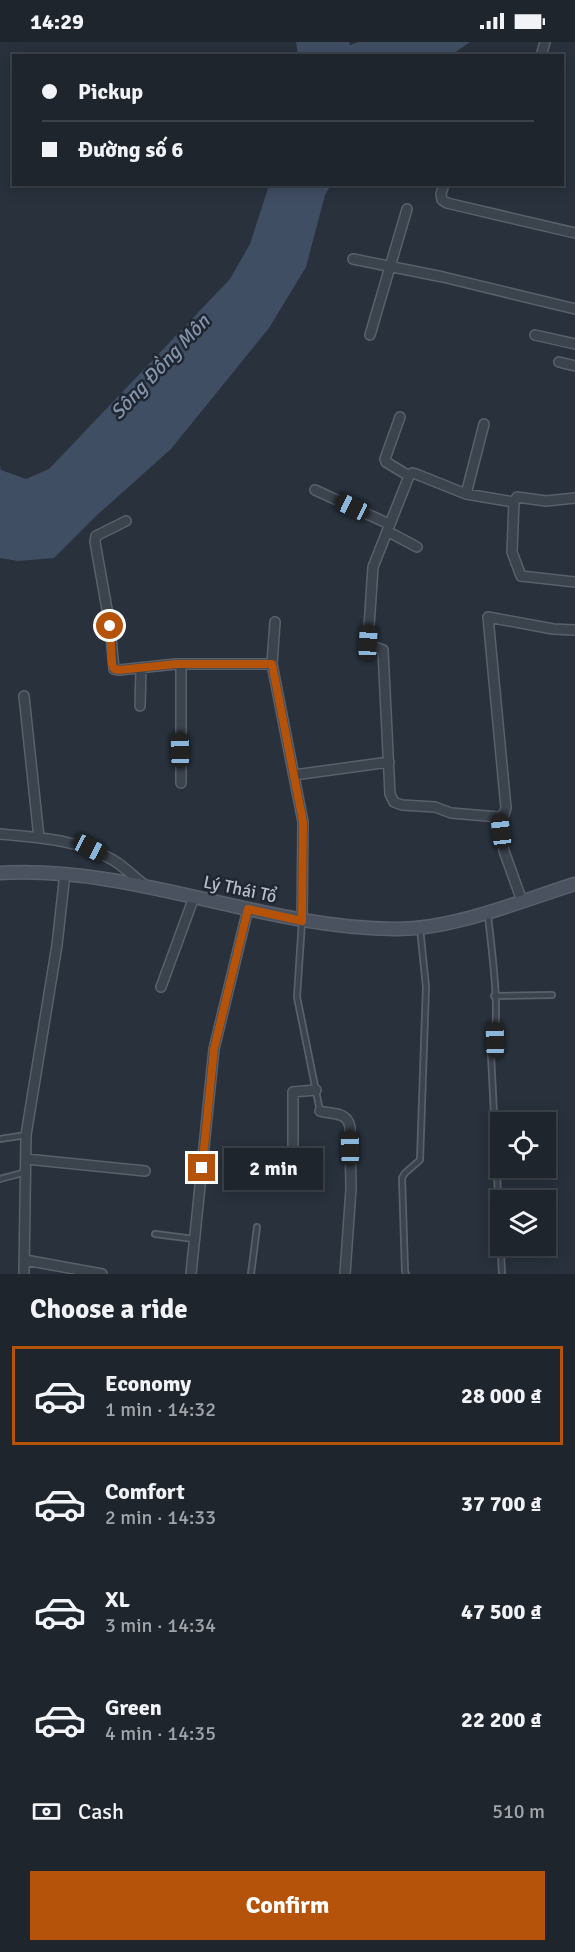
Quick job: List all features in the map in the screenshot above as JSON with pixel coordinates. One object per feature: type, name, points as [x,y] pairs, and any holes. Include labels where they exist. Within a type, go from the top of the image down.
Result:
[{"type":"main road","name":"Lý Thái Tổ","points":[[0,873],[65,873],[194,897],[328,926],[396,930],[487,912],[575,884]]},
{"type":"street","points":[[443,186],[442,200],[447,203],[575,233]]},
{"type":"street","points":[[369,335],[407,210]]},
{"type":"street","points":[[353,259],[575,309]]},
{"type":"street","points":[[535,336],[575,344]]},
{"type":"street","points":[[559,362],[575,366]]},
{"type":"street","points":[[400,417],[385,459],[386,462],[409,476]]},
{"type":"street","points":[[466,494],[484,424]]},
{"type":"street","points":[[514,502],[466,494],[412,473],[388,528],[373,567],[368,642],[369,645],[383,650],[390,794],[394,802],[435,807],[451,813],[499,817],[504,814],[506,808],[489,617],[553,629],[575,630]]},
{"type":"street","points":[[315,490],[388,528],[417,547]]},
{"type":"street","points":[[575,498],[546,501],[517,497],[514,502],[512,552],[521,576],[575,582]]},
{"type":"street","points":[[126,521],[101,532],[96,536],[95,542],[110,626],[114,669],[182,664],[272,664]]},
{"type":"street","points":[[275,622],[272,664],[304,836],[302,921]]},
{"type":"street","points":[[181,783],[182,664]]},
{"type":"street","points":[[140,706],[141,668]]},
{"type":"street","points":[[24,696],[39,838]]},
{"type":"street","points":[[294,775],[389,762]]},
{"type":"street","points":[[499,817],[504,851],[522,901]]},
{"type":"street","points":[[0,834],[68,841],[90,848],[115,861],[148,888]]},
{"type":"street","points":[[24,1274],[26,1136],[57,945],[65,873]]},
{"type":"street","points":[[161,987],[194,897]]},
{"type":"street","points":[[191,1274],[214,1049],[248,909]]},
{"type":"street","points":[[293,1153],[293,1092],[316,1090]]},
{"type":"street","points":[[320,1111],[344,1116],[350,1127],[351,1189],[345,1274]]},
{"type":"street","points":[[26,1159],[145,1171]]},
{"type":"street","points":[[25,1260],[100,1274]]},
{"type":"lane","points":[[487,912],[494,996],[495,1040],[491,1055],[502,1274]]},
{"type":"lane","points":[[302,921],[297,997],[320,1111]]},
{"type":"lane","points":[[406,1274],[402,1178],[420,1160],[426,987],[420,927]]},
{"type":"lane","points":[[494,996],[552,994]]},
{"type":"lane","points":[[0,1139],[26,1136]]},
{"type":"lane","points":[[0,1179],[26,1172]]},
{"type":"lane","points":[[251,1274],[256,1227]]},
{"type":"lane","points":[[155,1234],[194,1239]]},
{"type":"water","points":[[296,42],[349,42],[350,45],[359,42],[470,42],[453,54],[298,54]]},
{"type":"water","name":"Sông Đồng Môn","points":[[269,186],[330,186],[325,195],[306,267],[269,328],[171,449],[96,516],[54,558],[18,561],[0,558],[0,465],[1,470],[26,479],[49,469],[230,279],[250,244]]},
{"type":"route","points":[[110,626],[114,669],[176,664],[272,664],[303,822],[302,921],[248,909],[214,1049],[202,1168]]}]
